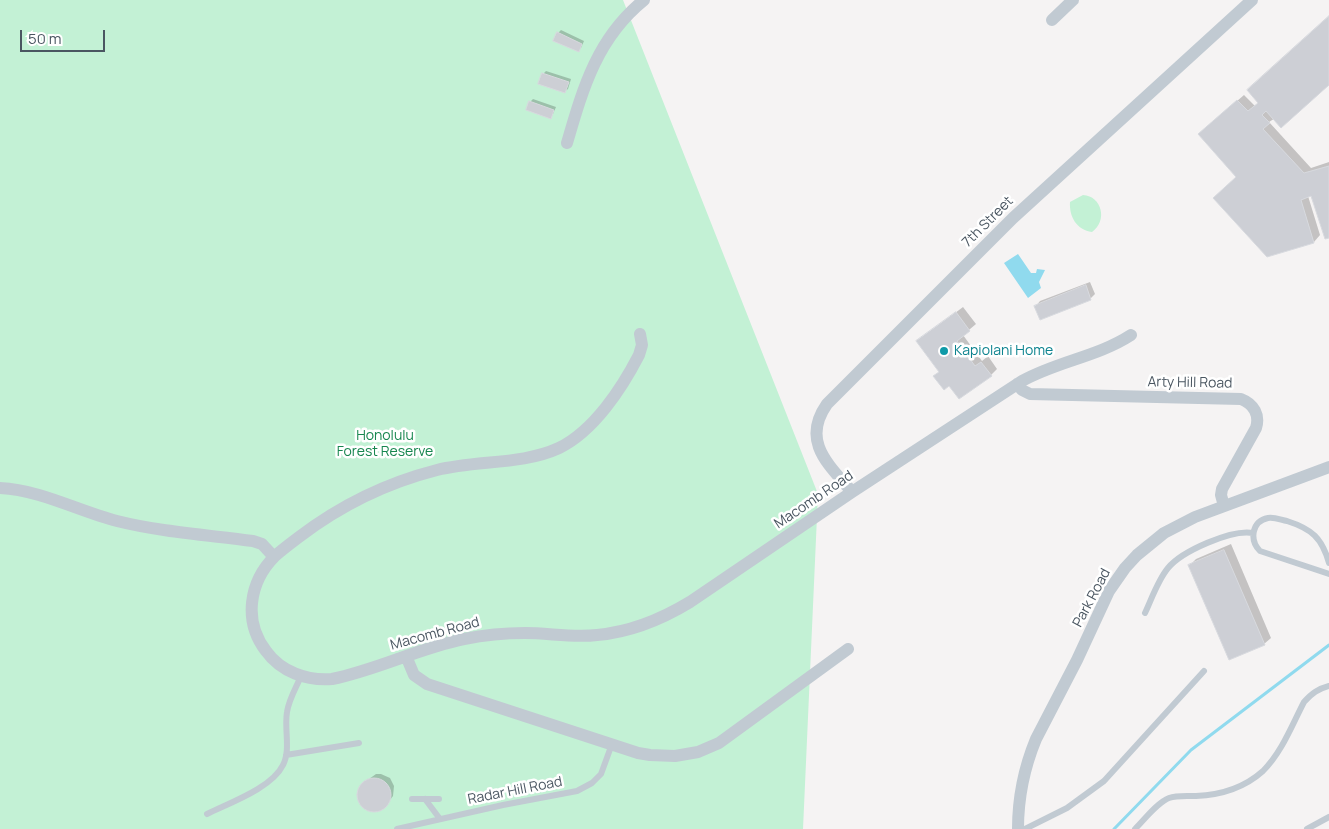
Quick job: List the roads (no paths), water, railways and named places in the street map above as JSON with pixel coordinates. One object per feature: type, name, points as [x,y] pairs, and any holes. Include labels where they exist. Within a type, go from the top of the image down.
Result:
[{"type":"street","points":[[567,143],[585,83],[599,54],[618,26],[644,0]]},
{"type":"street","points":[[1052,20],[1073,0]]},
{"type":"street","name":"7th Street","points":[[852,492],[825,461],[818,447],[817,424],[827,404],[1013,218],[1252,0]]},
{"type":"street","name":"Macomb Road","points":[[640,334],[641,350],[626,376],[598,418],[571,441],[536,456],[462,465],[394,483],[372,492],[331,514],[274,557],[261,575],[251,603],[253,625],[267,653],[282,667],[301,676],[322,680],[332,679],[442,645],[482,636],[525,633],[569,636],[598,635],[644,625],[690,602],[1016,384],[1051,366],[1100,351],[1131,335]]},
{"type":"street","name":"Arty Hill Road","points":[[1016,384],[1030,394],[1241,399],[1250,403],[1256,411],[1258,423],[1222,489],[1221,495],[1224,506]]},
{"type":"street","name":"Park Road","points":[[1018,829],[1021,786],[1030,755],[1109,591],[1125,568],[1164,534],[1195,517],[1329,467]]},
{"type":"street","points":[[0,488],[31,493],[119,521],[254,541],[266,547],[274,557]]},
{"type":"street","points":[[406,656],[414,675],[427,684],[638,753],[663,756],[688,754],[709,748],[728,738],[848,649]]},
{"type":"lane","points":[[1329,563],[1320,540],[1303,526],[1271,517],[1261,520],[1257,524],[1253,533],[1256,547],[1264,553],[1329,574]]},
{"type":"lane","points":[[1145,613],[1164,574],[1174,561],[1197,548],[1235,533],[1253,533]]},
{"type":"lane","points":[[1026,829],[1067,808],[1104,781],[1204,671]]},
{"type":"lane","points":[[207,814],[258,788],[271,779],[283,765],[286,754],[287,713],[292,694],[301,676]]},
{"type":"lane","points":[[1136,829],[1160,803],[1168,798],[1222,793],[1253,778],[1263,770],[1278,752],[1304,702],[1317,690],[1329,686]]},
{"type":"lane","points":[[286,754],[359,743]]},
{"type":"lane","name":"Radar Hill Road","points":[[397,829],[585,788],[600,774],[612,744]]},
{"type":"lane","points":[[412,799],[439,799]]},
{"type":"lane","points":[[425,799],[440,819]]},
{"type":"lane","points":[[1307,829],[1329,817]]},
{"type":"water","points":[[1018,254],[1031,273],[1036,273],[1037,269],[1045,270],[1039,282],[1041,288],[1028,298],[1004,263]]},
{"type":"waterway","points":[[1114,829],[1191,750],[1329,645]]},
{"type":"place","name":"Kapiolani Home","points":[[944,351]]},
{"type":"park label","name":"Honolulu Forest Reserve","points":[[385,444]]}]
